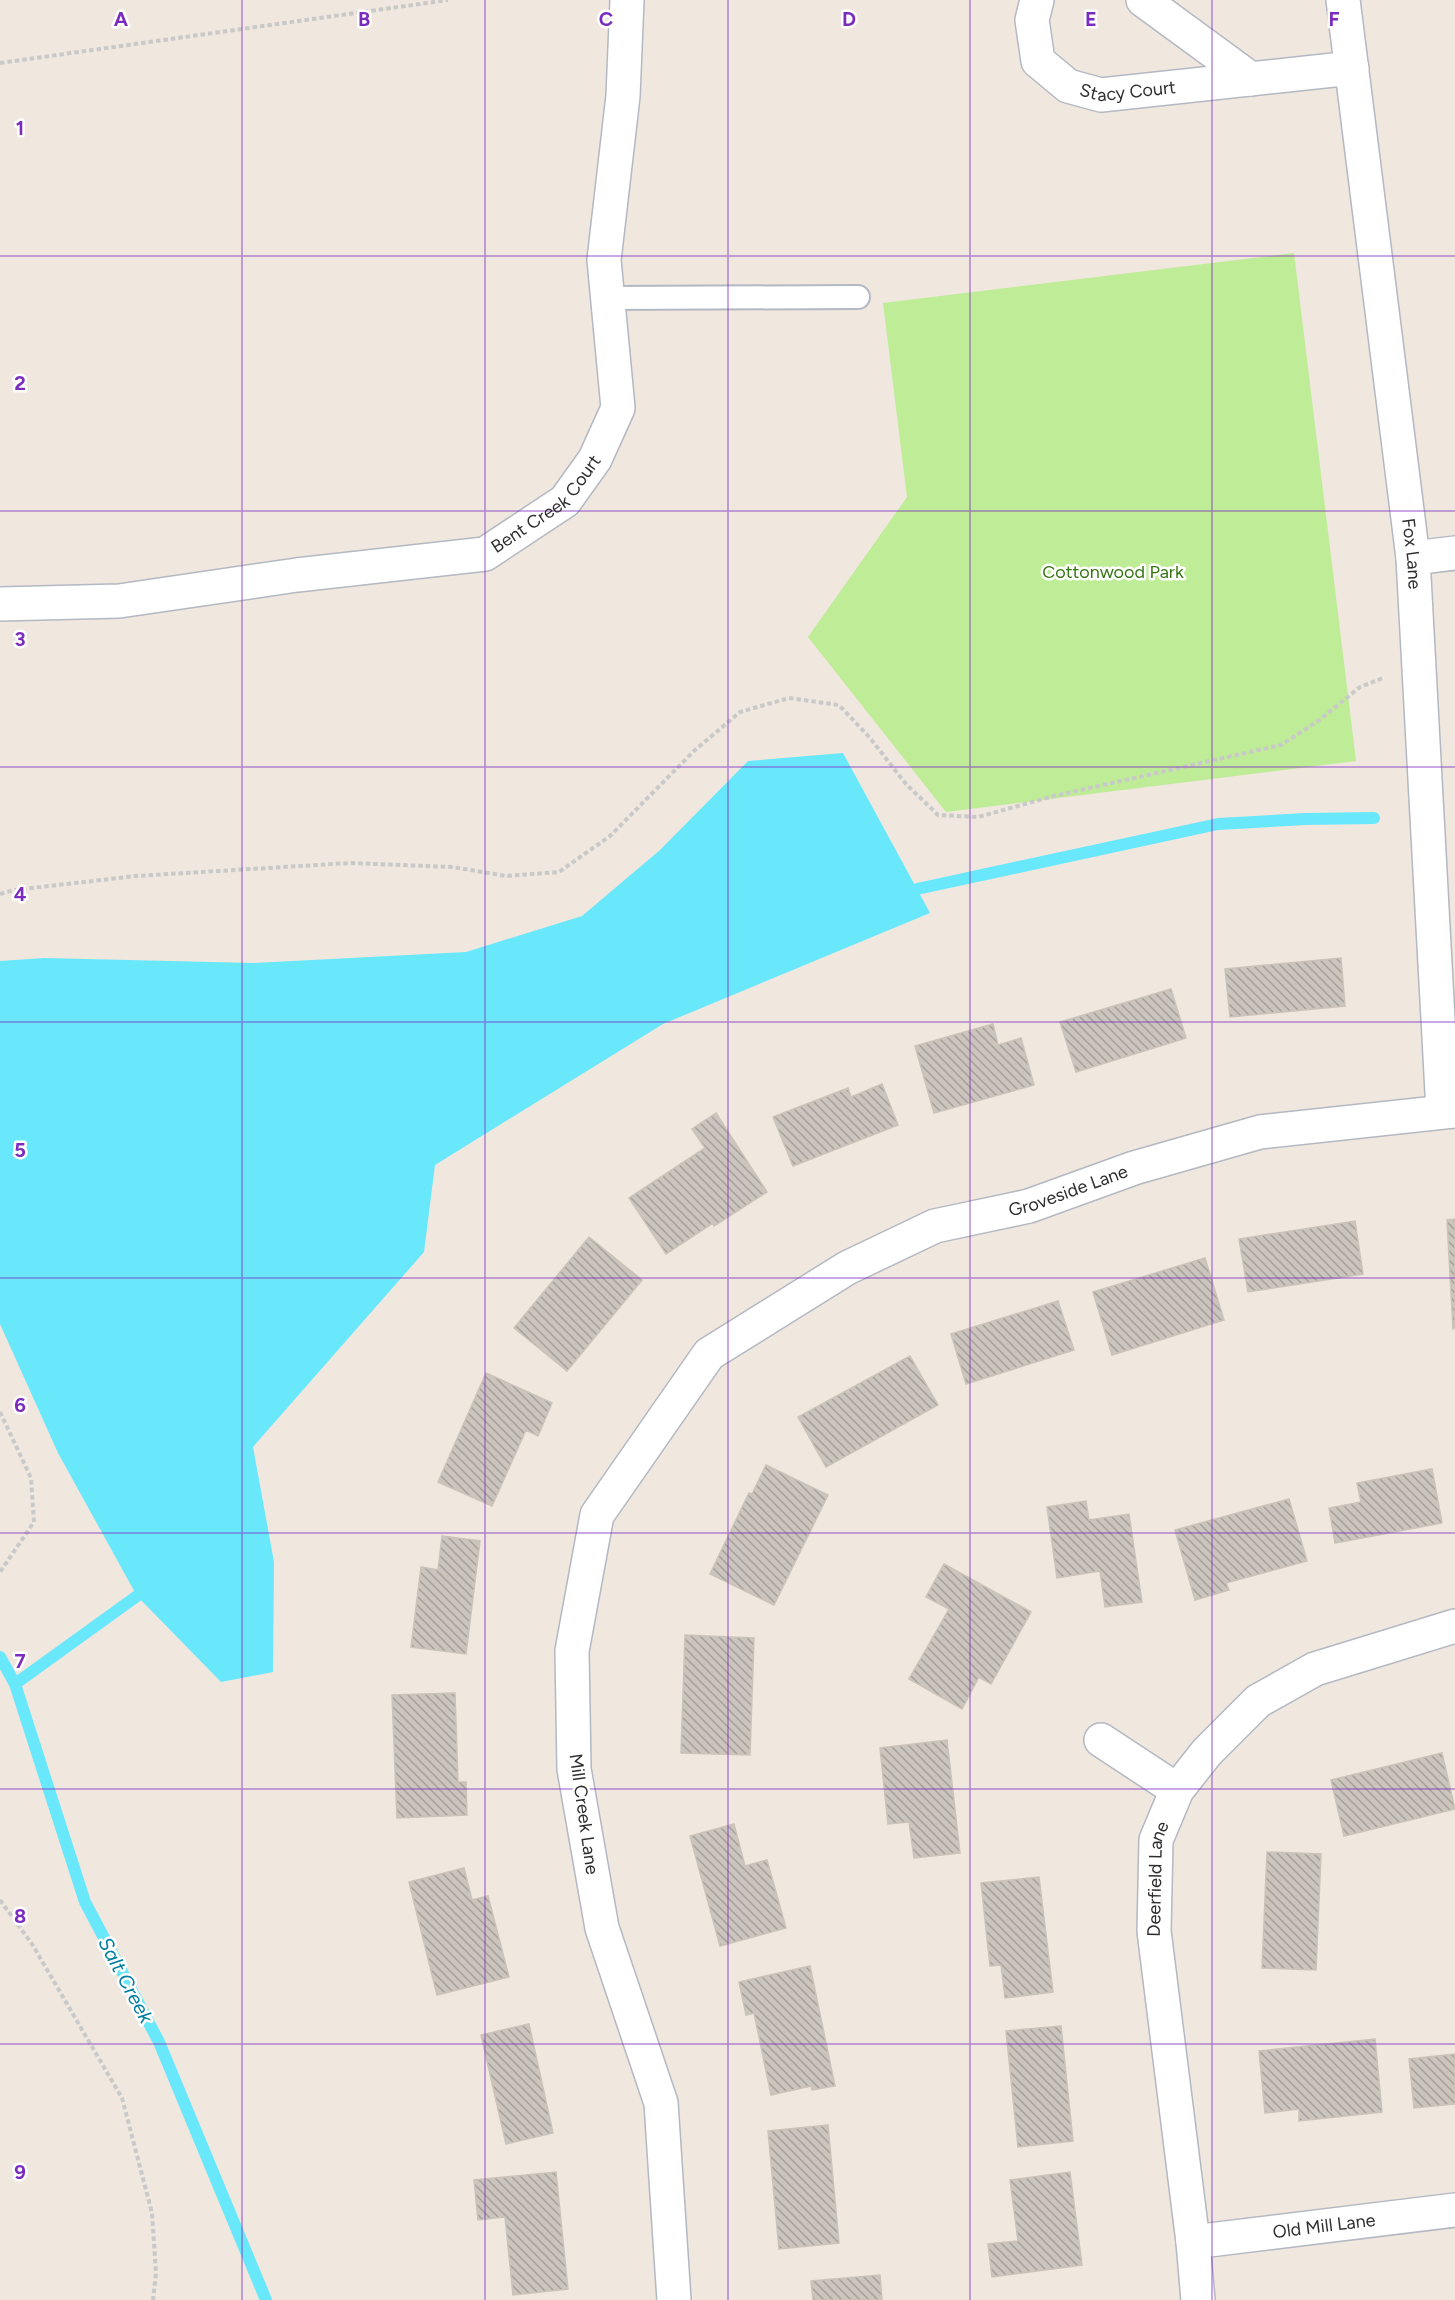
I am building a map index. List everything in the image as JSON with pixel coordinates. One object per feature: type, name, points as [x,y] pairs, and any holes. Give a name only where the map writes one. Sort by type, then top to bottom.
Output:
[{"type":"street","name":"Bent Creek Court","points":[[0,604],[119,601],[297,575],[485,554],[565,501],[595,459],[618,408],[604,260],[623,96],[627,0]]},
{"type":"street","name":"Stacy Court","points":[[1037,0],[1032,20],[1038,61],[1068,86],[1101,95],[1352,68]]},
{"type":"street","points":[[1143,0],[1251,79]]},
{"type":"street","name":"Fox Lane","points":[[1343,0],[1413,558],[1449,1111]]},
{"type":"street","points":[[1413,558],[1455,553]]},
{"type":"street","name":"Groveside Lane","points":[[709,1354],[847,1268],[935,1226],[1029,1206],[1134,1168],[1260,1132],[1449,1111]]},
{"type":"street","name":"Mill Creek Lane","points":[[674,2300],[661,2103],[602,1928],[574,1769],[572,1651],[597,1515],[709,1354]]},
{"type":"street","name":"Deerfield Lane","points":[[1198,2300],[1193,2242],[1154,1931],[1156,1840],[1177,1790],[1208,1752],[1258,1701],[1315,1669],[1455,1626]]},
{"type":"street","points":[[1101,1740],[1177,1790]]},
{"type":"street","name":"Old Mill Lane","points":[[1193,2242],[1455,2210]]},
{"type":"lane","points":[[607,298],[858,297]]},
{"type":"path","points":[[0,63],[448,0]]},
{"type":"path","points":[[0,894],[14,890],[136,876],[350,863],[452,867],[506,876],[559,872],[610,836],[694,752],[740,712],[789,698],[839,705],[870,738],[906,784],[938,815],[978,817],[1054,796],[1281,745],[1318,721],[1360,687],[1419,661]]},
{"type":"path","points":[[0,1412],[31,1478],[34,1522],[0,1572]]},
{"type":"path","points":[[0,1900],[32,1944],[122,2098],[152,2213],[156,2273],[153,2300]]},
{"type":"green space","name":"Cottonwood Park","points":[[1294,253],[1356,761],[946,812],[808,637],[907,497],[883,303]]},
{"type":"water","points":[[843,753],[930,913],[663,1024],[435,1165],[424,1252],[253,1447],[274,1562],[273,1672],[221,1682],[137,1596],[58,1453],[0,1324],[0,961],[44,958],[254,963],[466,952],[582,916],[660,850],[748,761]]},
{"type":"building","points":[[1341,958],[1345,1006],[1230,1017],[1225,969]]},
{"type":"building","points":[[1171,989],[1186,1038],[1076,1072],[1060,1022]]},
{"type":"building","points":[[993,1024],[998,1045],[1021,1038],[1034,1085],[934,1113],[915,1046]]},
{"type":"building","points":[[882,1084],[898,1125],[793,1166],[773,1117],[848,1088],[851,1097]]},
{"type":"building","points":[[716,1113],[767,1192],[714,1226],[713,1223],[666,1254],[629,1198],[705,1148],[692,1129]]},
{"type":"building","points":[[1455,1219],[1455,1328],[1453,1329],[1447,1220]]},
{"type":"building","points":[[1355,1221],[1363,1274],[1248,1292],[1239,1239]]},
{"type":"building","points":[[589,1237],[642,1280],[567,1371],[514,1328]]},
{"type":"building","points":[[1205,1258],[1224,1320],[1112,1355],[1093,1292]]},
{"type":"building","points":[[1058,1301],[1074,1350],[966,1384],[951,1334]]},
{"type":"building","points":[[910,1356],[938,1405],[826,1467],[798,1417]]},
{"type":"building","points":[[486,1373],[552,1403],[538,1436],[526,1430],[492,1506],[438,1482]]},
{"type":"building","points":[[766,1465],[828,1495],[774,1605],[710,1574],[749,1493],[752,1494]]},
{"type":"building","points":[[1432,1469],[1442,1523],[1335,1543],[1329,1508],[1361,1502],[1357,1483]]},
{"type":"building","points":[[1289,1499],[1307,1561],[1226,1583],[1229,1590],[1195,1600],[1175,1530]]},
{"type":"building","points":[[1086,1501],[1089,1520],[1129,1514],[1142,1602],[1105,1607],[1100,1571],[1057,1578],[1047,1507]]},
{"type":"building","points":[[442,1536],[480,1541],[466,1654],[411,1647],[421,1567],[438,1570]]},
{"type":"building","points":[[944,1564],[1031,1612],[991,1684],[979,1677],[962,1709],[909,1679],[949,1609],[926,1597]]},
{"type":"building","points":[[685,1635],[754,1638],[750,1755],[681,1753]]},
{"type":"building","points":[[455,1693],[458,1782],[466,1782],[467,1815],[397,1818],[392,1695]]},
{"type":"building","points":[[947,1740],[960,1853],[914,1858],[909,1822],[888,1824],[880,1748]]},
{"type":"building","points":[[1442,1753],[1455,1809],[1344,1836],[1331,1780]]},
{"type":"building","points":[[734,1824],[745,1866],[767,1860],[786,1928],[720,1946],[690,1836]]},
{"type":"building","points":[[1267,1852],[1321,1854],[1316,1970],[1262,1968]]},
{"type":"building","points":[[464,1868],[472,1900],[488,1896],[509,1977],[437,1995],[409,1882]]},
{"type":"building","points":[[1039,1877],[1053,1992],[1005,1998],[1001,1965],[990,1966],[981,1883]]},
{"type":"building","points":[[810,1966],[835,2086],[812,2090],[811,2086],[771,2095],[754,2013],[746,2015],[739,1982]]},
{"type":"building","points":[[529,2024],[553,2133],[506,2144],[481,2035]]},
{"type":"building","points":[[1061,2026],[1073,2141],[1018,2147],[1006,2031]]},
{"type":"building","points":[[1375,2039],[1382,2112],[1299,2121],[1299,2109],[1265,2113],[1259,2051]]},
{"type":"building","points":[[1455,2054],[1455,2104],[1414,2108],[1409,2059]]},
{"type":"building","points":[[828,2125],[839,2243],[779,2249],[768,2131]]},
{"type":"building","points":[[556,2172],[568,2289],[513,2295],[505,2217],[478,2220],[474,2180]]},
{"type":"building","points":[[1070,2172],[1082,2265],[992,2277],[988,2244],[1018,2241],[1010,2180]]},
{"type":"building","points":[[880,2275],[882,2300],[813,2300],[811,2281]]},
{"type":"waterway","points":[[917,889],[1218,824],[1374,818]]},
{"type":"waterway","points":[[15,1684],[137,1596]]},
{"type":"waterway","name":"Salt Creek","points":[[0,1657],[15,1684],[85,1902],[159,2042],[266,2300]]}]
